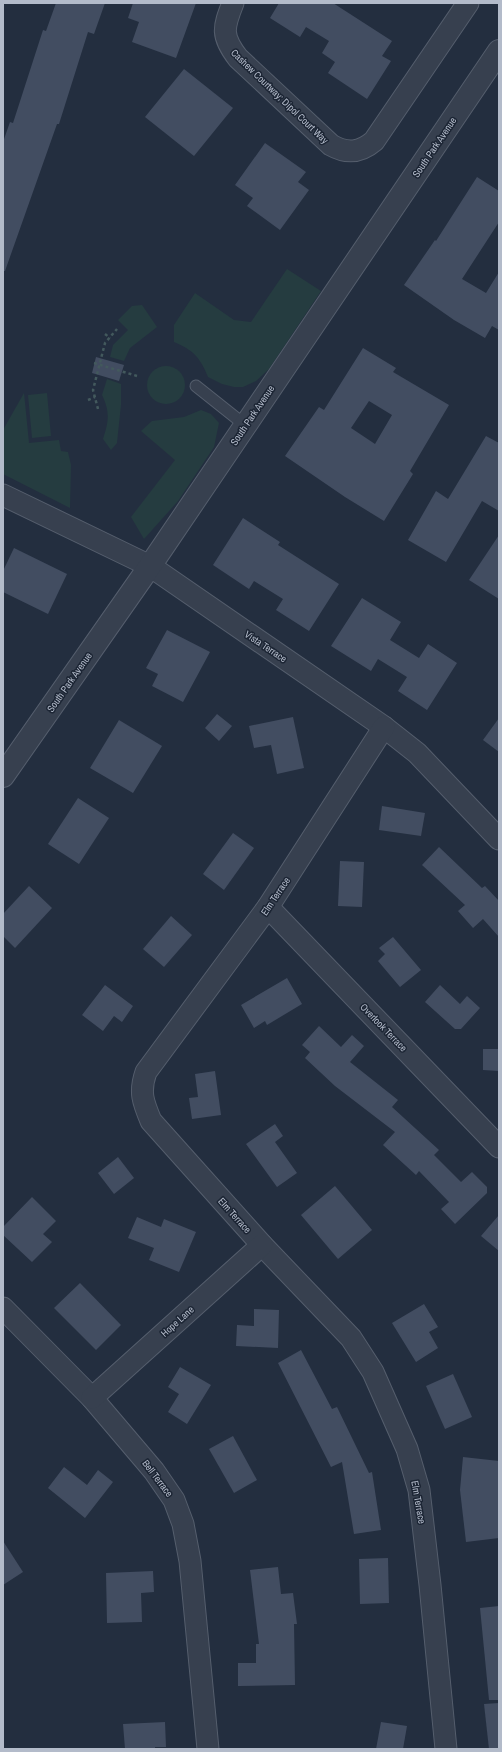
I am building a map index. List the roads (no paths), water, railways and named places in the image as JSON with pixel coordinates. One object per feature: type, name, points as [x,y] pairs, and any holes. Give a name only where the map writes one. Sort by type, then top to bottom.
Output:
[{"type":"street","name":"Cashew Courtway; Dipol Court Way","points":[[233,3],[225,27],[226,42],[238,58],[331,145],[341,151],[350,152],[366,148],[374,142],[468,3]]},
{"type":"street","name":"South Park Avenue","points":[[3,776],[150,566],[499,51]]},
{"type":"street","name":"Vista Terrace","points":[[3,495],[150,566],[384,727],[417,753],[499,839]]},
{"type":"street","name":"Elm Terrace","points":[[384,727],[268,907],[146,1072],[141,1086],[144,1104],[151,1121],[262,1245],[351,1338],[374,1372],[407,1449],[419,1490],[446,1749]]},
{"type":"street","name":"Overlook Terrace","points":[[268,907],[498,1143]]},
{"type":"street","name":"Hope Lane","points":[[92,1398],[262,1245]]},
{"type":"street","name":"Bell Terrace","points":[[3,1308],[92,1398],[154,1471],[174,1500],[184,1524],[190,1561],[208,1749]]},
{"type":"lane","points":[[196,386],[245,425]]}]
